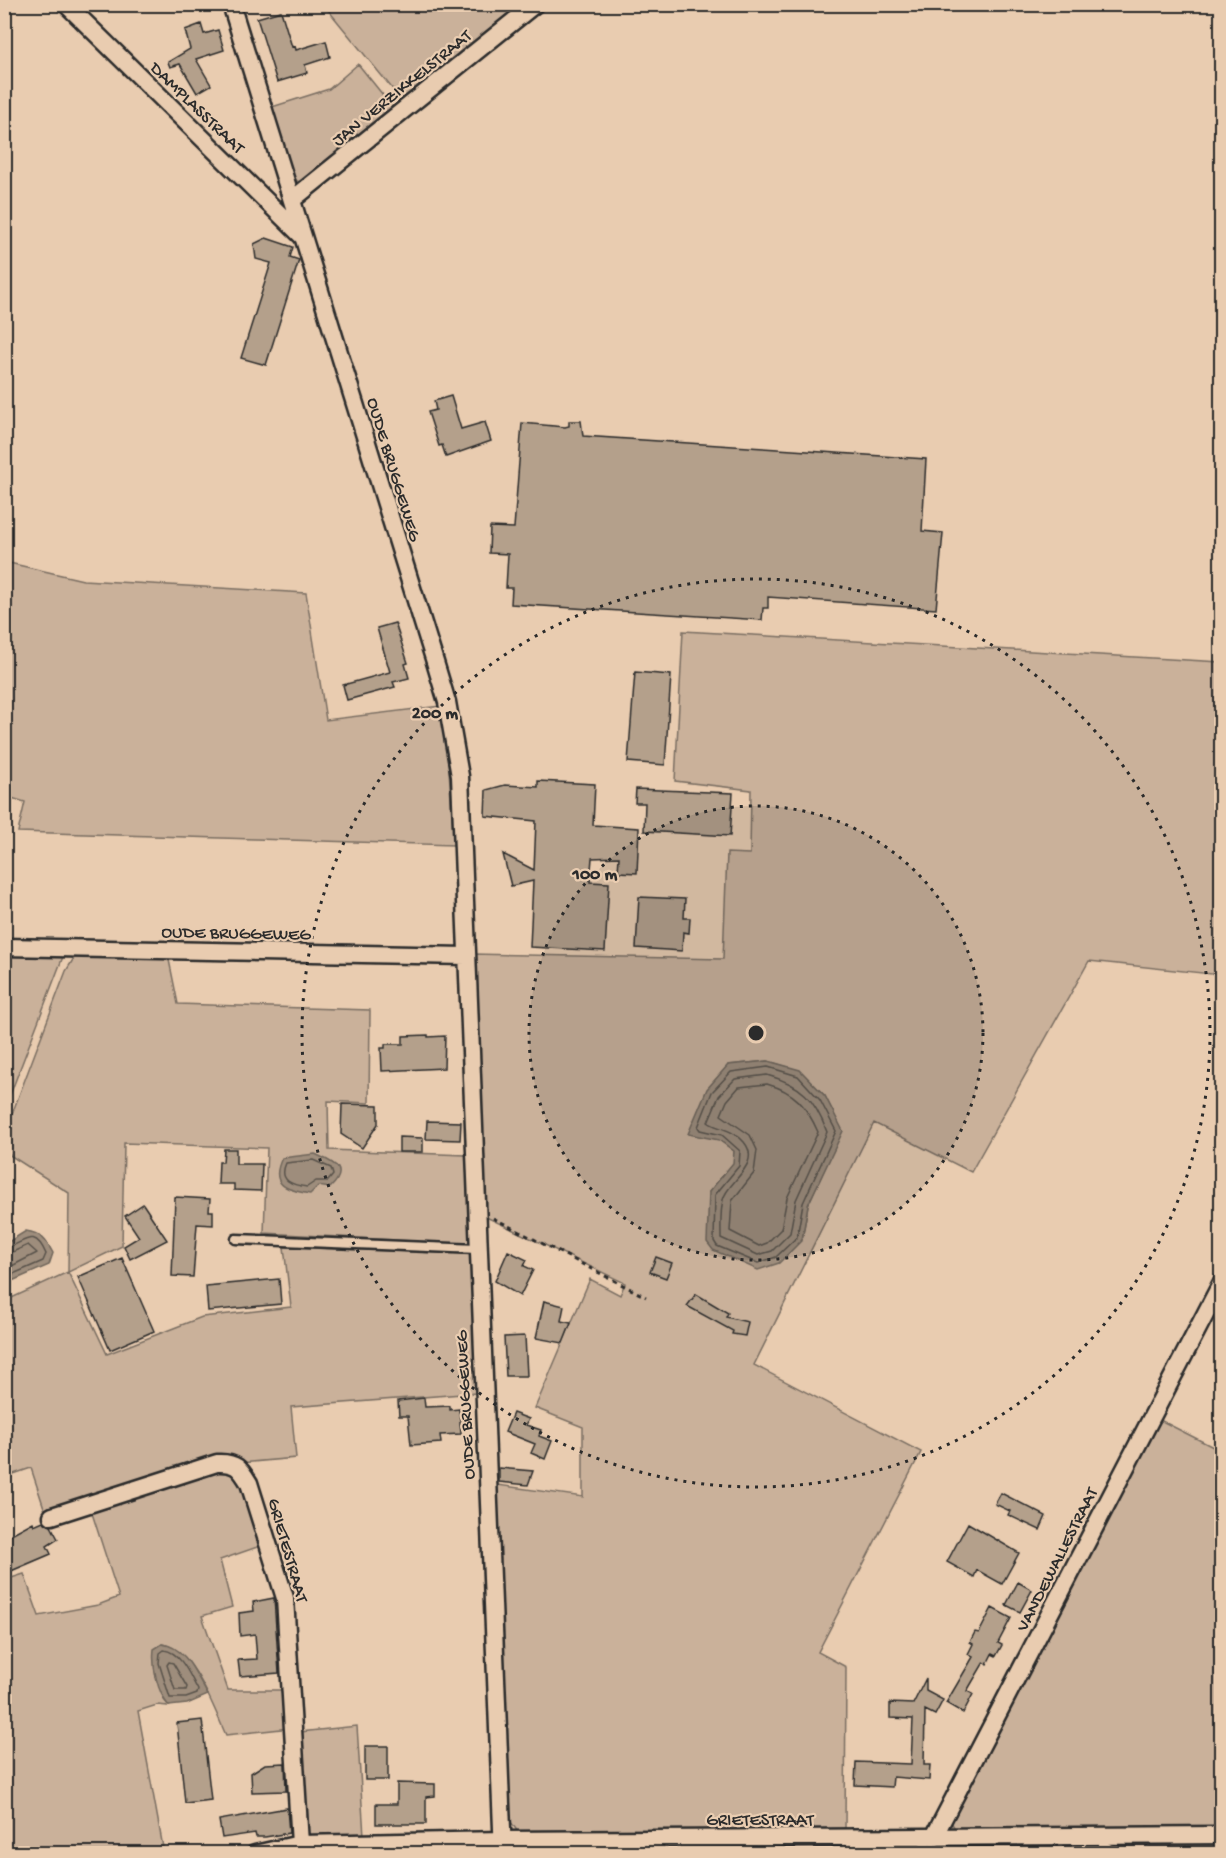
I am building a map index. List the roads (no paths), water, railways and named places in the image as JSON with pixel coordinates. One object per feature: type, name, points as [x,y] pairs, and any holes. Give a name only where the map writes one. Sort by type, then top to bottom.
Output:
[{"type":"street","name":"DAMPLASSTRAAT","points":[[66,4],[303,237]]},
{"type":"street","name":"OUDE BRUGGEWEG","points":[[231,4],[447,702],[460,776],[475,1209],[503,1847]]},
{"type":"street","name":"JAN VERZIKKELSTRAAT","points":[[291,200],[535,4]]},
{"type":"street","name":"OUDE BRUGGEWEG","points":[[4,947],[466,956]]},
{"type":"street","name":"VANDEWALLESTRAAT","points":[[925,1854],[1221,1282]]},
{"type":"street","name":"GRIETESTRAAT","points":[[52,1516],[217,1463],[231,1462],[239,1466],[249,1484],[285,1598],[300,1844]]},
{"type":"street","name":"GRIETESTRAAT","points":[[255,1854],[300,1844],[503,1847],[933,1837],[1221,1834]]},
{"type":"lane","points":[[236,1239],[477,1250]]},
{"type":"lane","points":[[1104,1836],[1104,1845],[1119,1854]]},
{"type":"water","points":[[768,1061],[800,1070],[825,1096],[843,1131],[808,1205],[802,1240],[779,1263],[758,1270],[713,1250],[707,1242],[709,1192],[733,1163],[734,1151],[719,1140],[688,1134],[707,1089],[728,1065]]},
{"type":"water","points":[[315,1154],[337,1166],[339,1175],[330,1188],[318,1186],[310,1194],[282,1185],[279,1180],[278,1167],[282,1158]]},
{"type":"water","points":[[26,1231],[39,1235],[48,1244],[53,1253],[49,1265],[5,1284],[5,1244]]},
{"type":"water","points":[[162,1644],[171,1646],[184,1656],[208,1695],[187,1704],[169,1706],[158,1686],[154,1663],[154,1649]]}]
